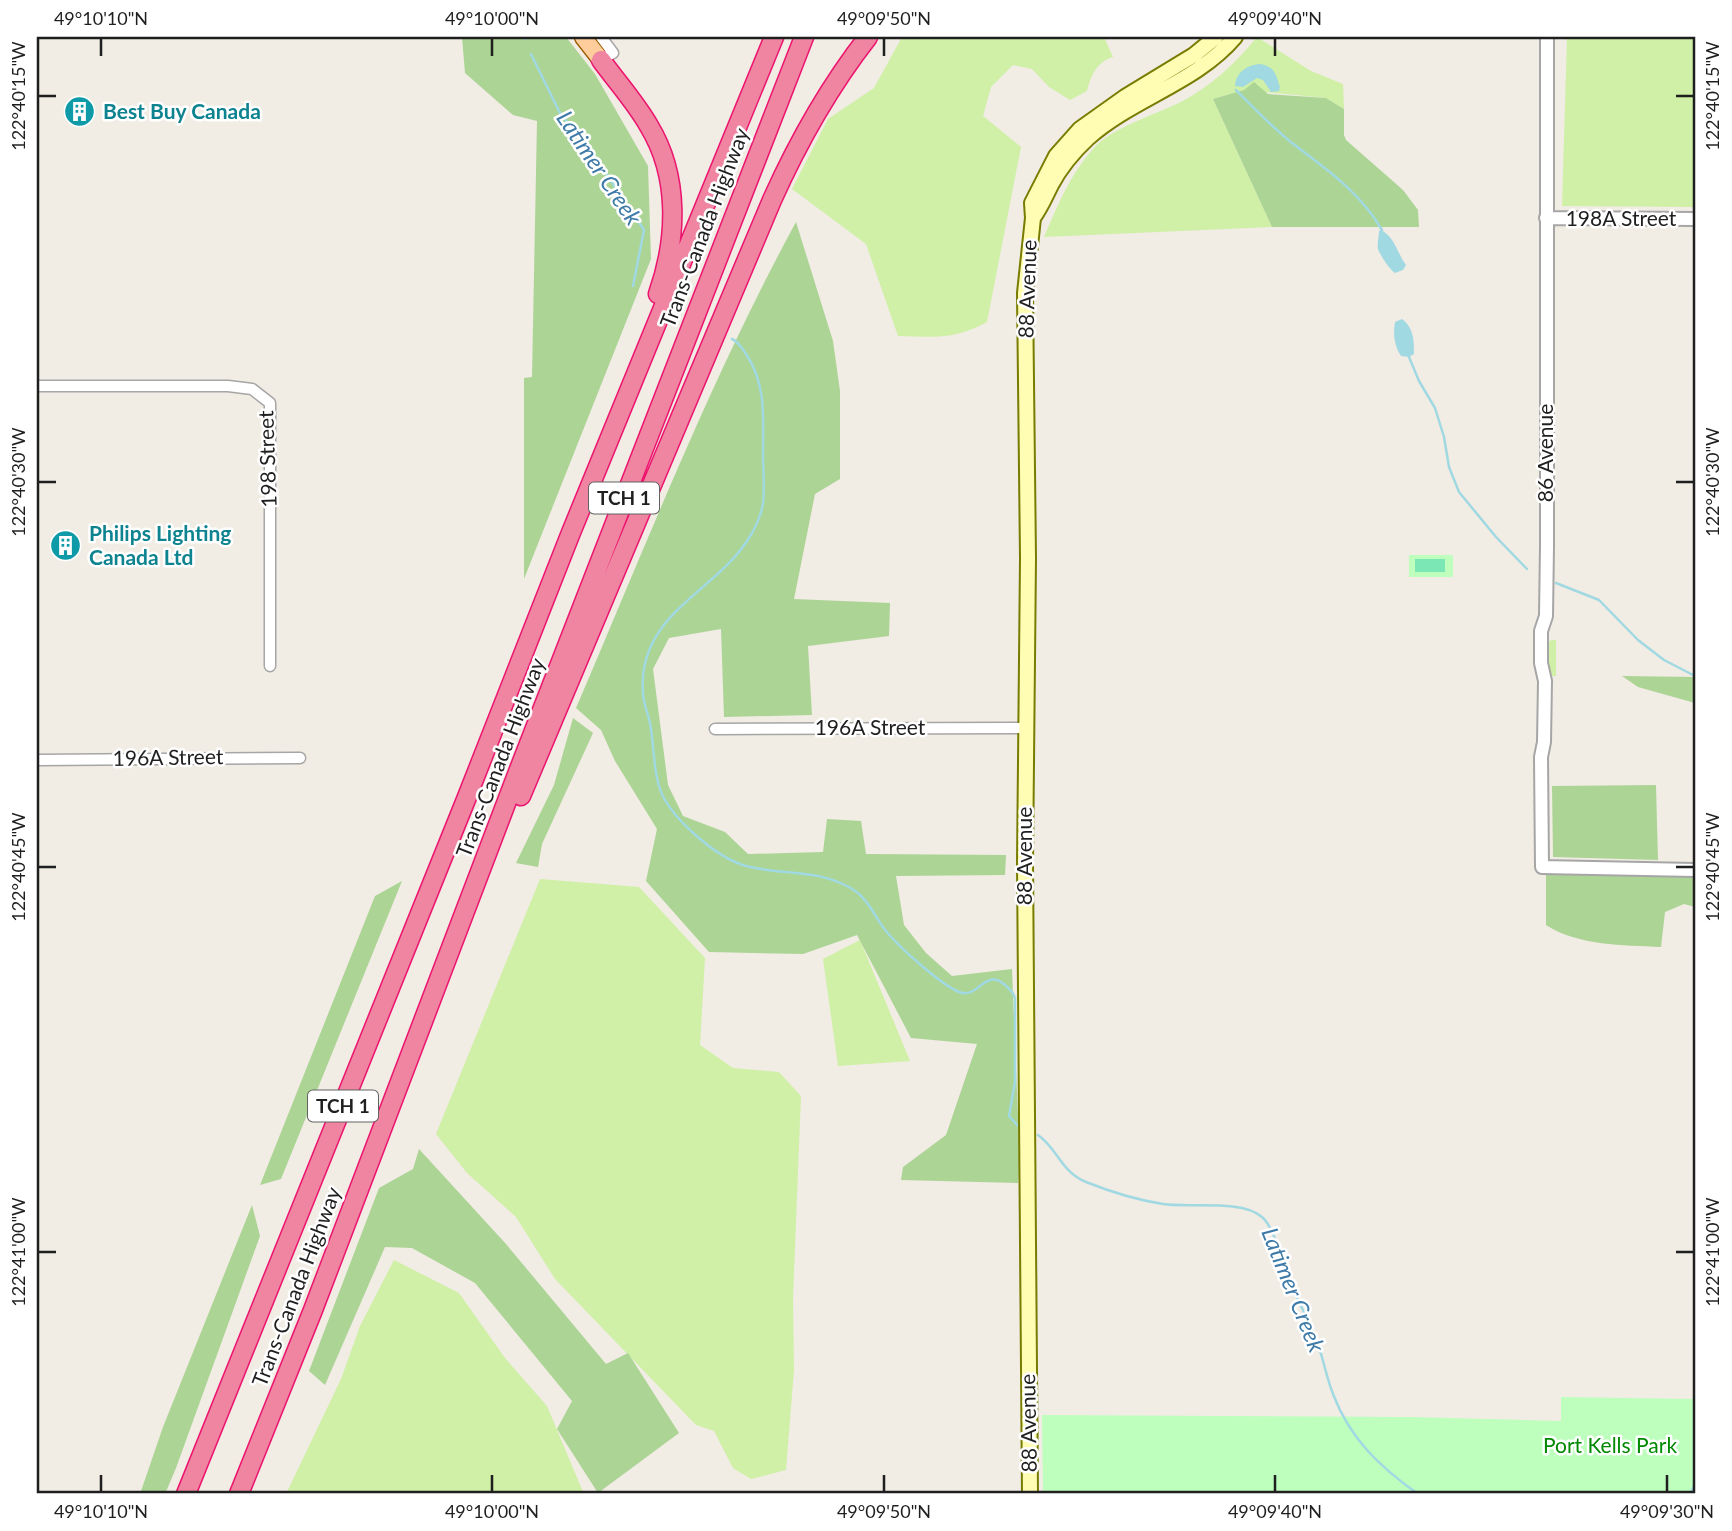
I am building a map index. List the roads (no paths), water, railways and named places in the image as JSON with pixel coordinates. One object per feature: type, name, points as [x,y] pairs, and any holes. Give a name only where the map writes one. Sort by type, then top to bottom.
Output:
[{"type":"highway","name":"Trans-Canada Highway","points":[[186,1494],[605,449],[774,37]]},
{"type":"highway","name":"Trans-Canada Highway","points":[[239,1494],[313,1310],[804,37]]},
{"type":"highway","points":[[468,910],[530,777],[780,181],[812,120],[864,40]]},
{"type":"highway","points":[[605,449],[664,279],[673,225],[669,180],[656,140],[607,56]]},
{"type":"highway","name":"Trans-Canada Highway","points":[[191,1494],[211,1434]]},
{"type":"main road","points":[[583,37],[607,56]]},
{"type":"main road","name":"88 Avenue","points":[[1030,1494],[1025,293],[1032,203],[1063,146],[1102,112],[1194,55],[1216,37]]},
{"type":"main road","points":[[1032,218],[1042,206],[1061,170],[1087,139],[1140,103],[1193,74],[1213,60],[1236,37]]},
{"type":"street","points":[[601,37],[607,56]]},
{"type":"street","name":"86 Avenue","points":[[1547,37],[1546,616],[1541,631],[1541,663],[1545,681],[1544,741],[1541,757],[1542,867],[1695,870]]},
{"type":"street","name":"198A Street","points":[[1546,218],[1695,219]]},
{"type":"street","name":"198 Street","points":[[37,386],[228,386],[252,389],[270,404],[270,666]]},
{"type":"street","name":"196A Street","points":[[715,729],[1025,727]]},
{"type":"street","name":"196A Street","points":[[37,760],[300,758]]},
{"type":"water","points":[[1260,64],[1274,71],[1279,91],[1271,92],[1263,80],[1257,78],[1243,87],[1235,86],[1237,77],[1243,70]]},
{"type":"water","points":[[1381,230],[1390,237],[1406,265],[1403,270],[1395,273],[1381,255],[1378,245]]},
{"type":"water","points":[[1402,319],[1409,326],[1413,340],[1414,354],[1409,357],[1401,356],[1395,339],[1395,322]]},
{"type":"waterway","name":"Latimer Creek","points":[[531,54],[560,113],[594,155],[644,230],[633,286]]},
{"type":"waterway","points":[[1236,90],[1285,137],[1353,193],[1382,230]]},
{"type":"waterway","name":"Latimer Creek","points":[[732,339],[740,345],[753,366],[761,390],[764,491],[762,507],[751,534],[734,557],[681,606],[652,643],[644,666],[643,693],[659,786],[664,798],[682,822],[708,845],[734,861],[760,869],[818,876],[845,885],[858,893],[892,938],[920,965],[951,988],[966,993],[992,980],[998,980],[1008,988],[1015,998],[1015,1082],[1009,1116],[1018,1126]]},
{"type":"waterway","points":[[1409,357],[1435,408],[1449,467],[1459,492],[1527,569]]},
{"type":"waterway","points":[[1556,583],[1599,600],[1638,640],[1664,660],[1695,676]]},
{"type":"waterway","name":"Latimer Creek","points":[[1038,1135],[1071,1173],[1095,1186],[1153,1202],[1242,1208],[1262,1217],[1267,1222],[1289,1280],[1316,1338],[1333,1394],[1348,1425],[1379,1462],[1418,1494]]},
{"type":"waterway","points":[[1690,1494],[1695,1484]]},
{"type":"place","name":"Best Buy Canada","points":[[80,112]]},
{"type":"place","name":"Philips Lighting Canada Ltd","points":[[66,546]]},
{"type":"park label","name":"Port Kells Park","points":[[1610,1446]]}]
